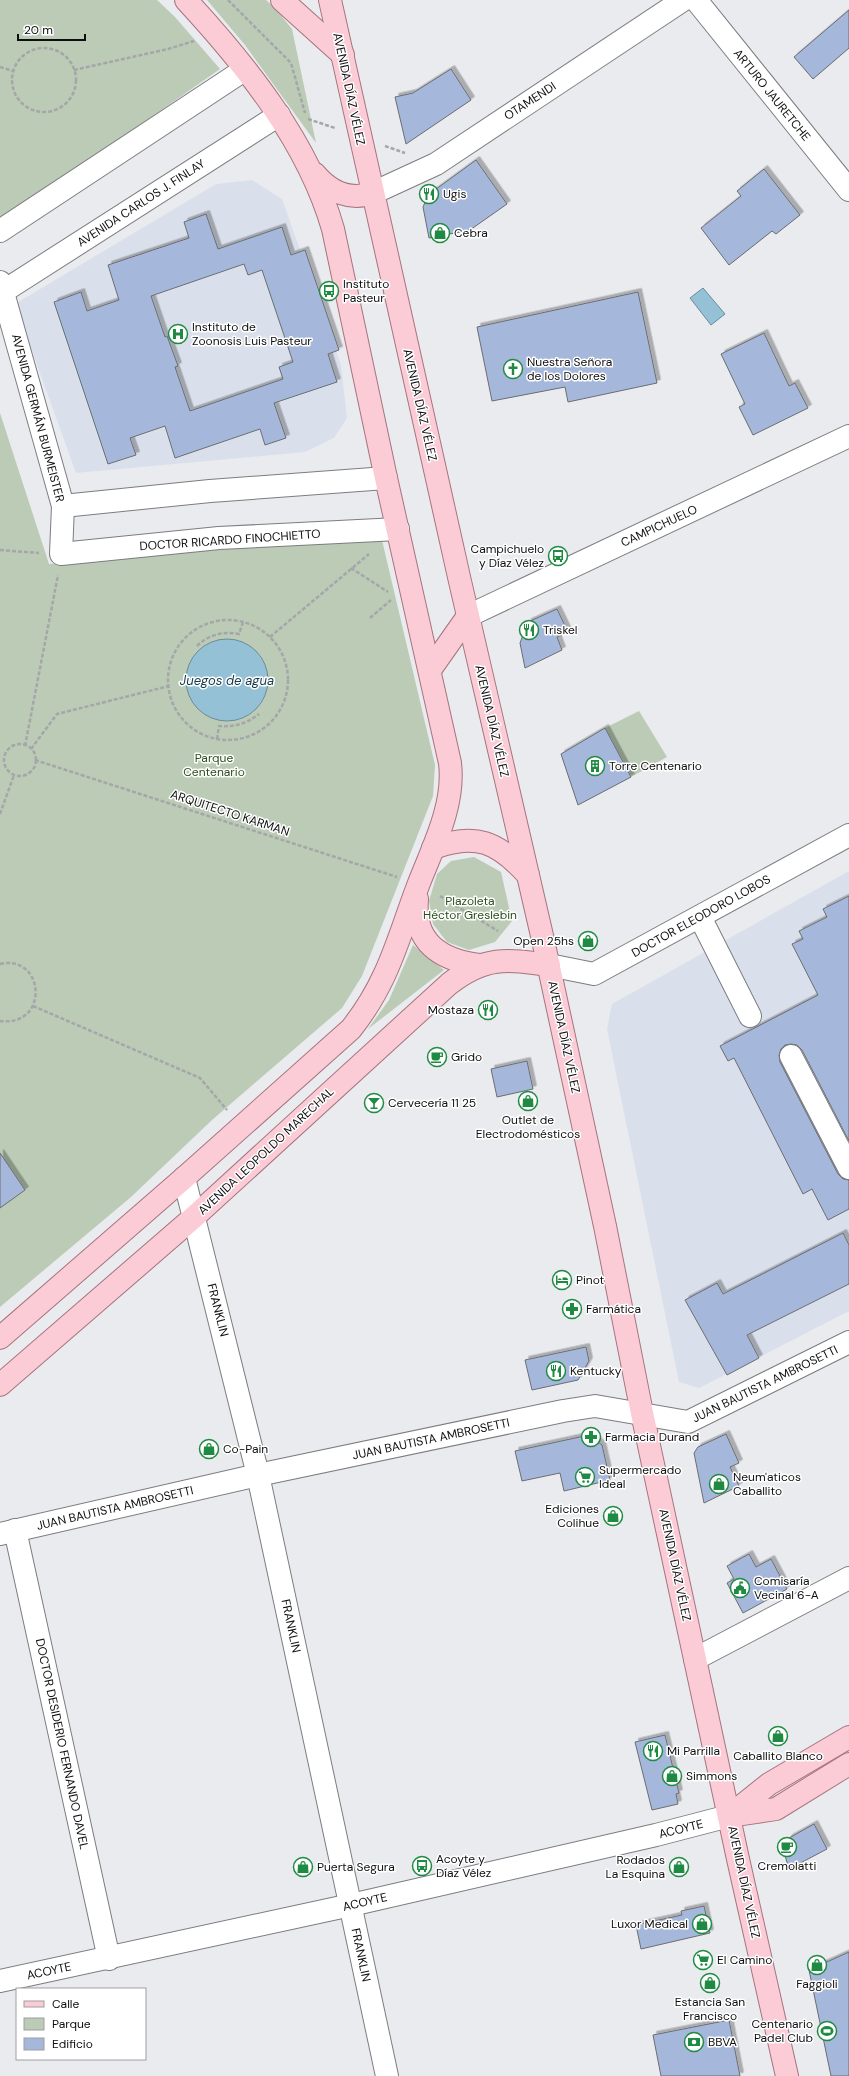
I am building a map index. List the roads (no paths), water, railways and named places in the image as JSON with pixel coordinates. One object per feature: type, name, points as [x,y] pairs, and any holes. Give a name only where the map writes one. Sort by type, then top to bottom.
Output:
[{"type":"main road","points":[[0,1338],[341,1039],[369,1006],[393,958],[449,800],[452,778],[450,763],[386,478],[333,229],[323,198],[307,164],[279,115],[209,25],[186,0]]},
{"type":"main road","points":[[282,0],[342,55]]},
{"type":"main road","name":"AVENIDA DÍAZ VÉLEZ","points":[[330,0],[468,616],[549,965],[605,1226],[642,1413],[787,2076]]},
{"type":"main road","points":[[307,164],[324,184],[338,193],[355,197],[373,193]]},
{"type":"main road","points":[[430,670],[468,616]]},
{"type":"main road","points":[[433,848],[460,840],[484,842],[506,853],[529,876]]},
{"type":"main road","points":[[419,884],[417,916],[420,930],[425,938],[433,947],[444,955],[462,962],[479,965]]},
{"type":"main road","name":"AVENIDA LEOPOLDO MARECHAL","points":[[0,1385],[194,1217],[432,998],[456,978],[479,965],[504,960],[549,965]]},
{"type":"main road","points":[[729,1816],[769,1784],[849,1737]]},
{"type":"main road","points":[[729,1816],[776,1809],[849,1764]]},
{"type":"street","name":"OTAMENDI","points":[[373,193],[436,164],[683,0]]},
{"type":"street","name":"ARTURO JAURETCHE","points":[[696,0],[849,190]]},
{"type":"street","points":[[0,231],[244,70]]},
{"type":"street","name":"AVENIDA CARLOS J. FINLAY","points":[[2,286],[279,115]]},
{"type":"street","name":"AVENIDA GERMÁN BURMEISTER","points":[[2,286],[63,506],[62,554]]},
{"type":"street","name":"CAMPICHUELO","points":[[468,616],[849,436]]},
{"type":"street","points":[[63,506],[210,491],[386,478]]},
{"type":"street","name":"DOCTOR RICARDO FINOCHIETTO","points":[[62,554],[219,538],[398,529]]},
{"type":"street","name":"DOCTOR ELEODORO LOBOS","points":[[549,965],[594,974],[849,835]]},
{"type":"street","points":[[700,917],[750,1016]]},
{"type":"street","points":[[791,1056],[849,1168]]},
{"type":"street","name":"FRANKLIN","points":[[184,1178],[258,1475],[387,2076]]},
{"type":"street","name":"JUAN BAUTISTA AMBROSETTI","points":[[7,1532],[258,1475],[563,1411],[596,1406],[688,1422],[849,1342]]},
{"type":"street","name":"DOCTOR DESIDERIO FERNANDO DAVEL","points":[[7,1532],[109,1959]]},
{"type":"street","points":[[695,1659],[849,1578]]},
{"type":"street","name":"ACOYTE","points":[[0,1981],[109,1959],[351,1905],[663,1834],[729,1816]]},
{"type":"water","points":[[703,288],[725,314],[711,325],[690,298]]},
{"type":"water","name":"Juegos de agua","points":[[227,639],[243,642],[256,651],[265,664],[268,680],[265,696],[256,709],[243,718],[227,721],[211,718],[198,709],[189,696],[186,680],[189,664],[198,651],[211,642]]},
{"type":"place","name":"Ugis","points":[[429,194]]},
{"type":"place","name":"Cebra","points":[[440,233]]},
{"type":"place","name":"Instituto Pasteur","points":[[329,291]]},
{"type":"place","name":"Instituto de Zoonosis Luis Pasteur","points":[[178,334]]},
{"type":"place","name":"Nuestra Señora de los Dolores","points":[[513,369]]},
{"type":"place","name":"Campichuelo y Díaz Vélez","points":[[558,556]]},
{"type":"place","name":"Triskel","points":[[529,630]]},
{"type":"place","name":"Torre Centenario","points":[[595,766]]},
{"type":"place","name":"Open 25hs","points":[[588,941]]},
{"type":"place","name":"Mostaza","points":[[488,1010]]},
{"type":"place","name":"Grido","points":[[437,1057]]},
{"type":"place","name":"Outlet de Electrodomésticos","points":[[528,1101]]},
{"type":"place","name":"Cervecería 11 25","points":[[374,1103]]},
{"type":"place","name":"Pinot","points":[[562,1280]]},
{"type":"place","name":"Farmática","points":[[572,1309]]},
{"type":"place","name":"Kentucky","points":[[556,1371]]},
{"type":"place","name":"Farmacia Durand","points":[[591,1437]]},
{"type":"place","name":"Co-Pain","points":[[209,1449]]},
{"type":"place","name":"Supermercado Ideal","points":[[585,1477]]},
{"type":"place","name":"Neum'aticos Caballito","points":[[719,1484]]},
{"type":"place","name":"Ediciones Colihue","points":[[613,1516]]},
{"type":"place","name":"Comisaría Vecinal 6-A","points":[[740,1588]]},
{"type":"place","name":"Caballito Blanco","points":[[778,1736]]},
{"type":"place","name":"Mi Parrilla","points":[[653,1751]]},
{"type":"place","name":"Simmons","points":[[672,1776]]},
{"type":"place","name":"Cremolatti","points":[[787,1847]]},
{"type":"place","name":"Acoyte y Díaz Vélez","points":[[422,1866]]},
{"type":"place","name":"Puerta Segura","points":[[303,1867]]},
{"type":"place","name":"Rodados La Esquina","points":[[679,1867]]},
{"type":"place","name":"Luxor Medical","points":[[702,1924]]},
{"type":"place","name":"El Camino","points":[[703,1960]]},
{"type":"place","name":"Faggioli","points":[[817,1965]]},
{"type":"place","name":"Estancia San Francisco","points":[[710,1983]]},
{"type":"place","name":"Centenario Padel Club","points":[[827,2031]]},
{"type":"place","name":"BBVA","points":[[694,2042]]},
{"type":"park label","name":"Parque Centenario","points":[[214,765]]},
{"type":"park label","name":"Plazoleta Héctor Greslebin","points":[[470,908]]}]
